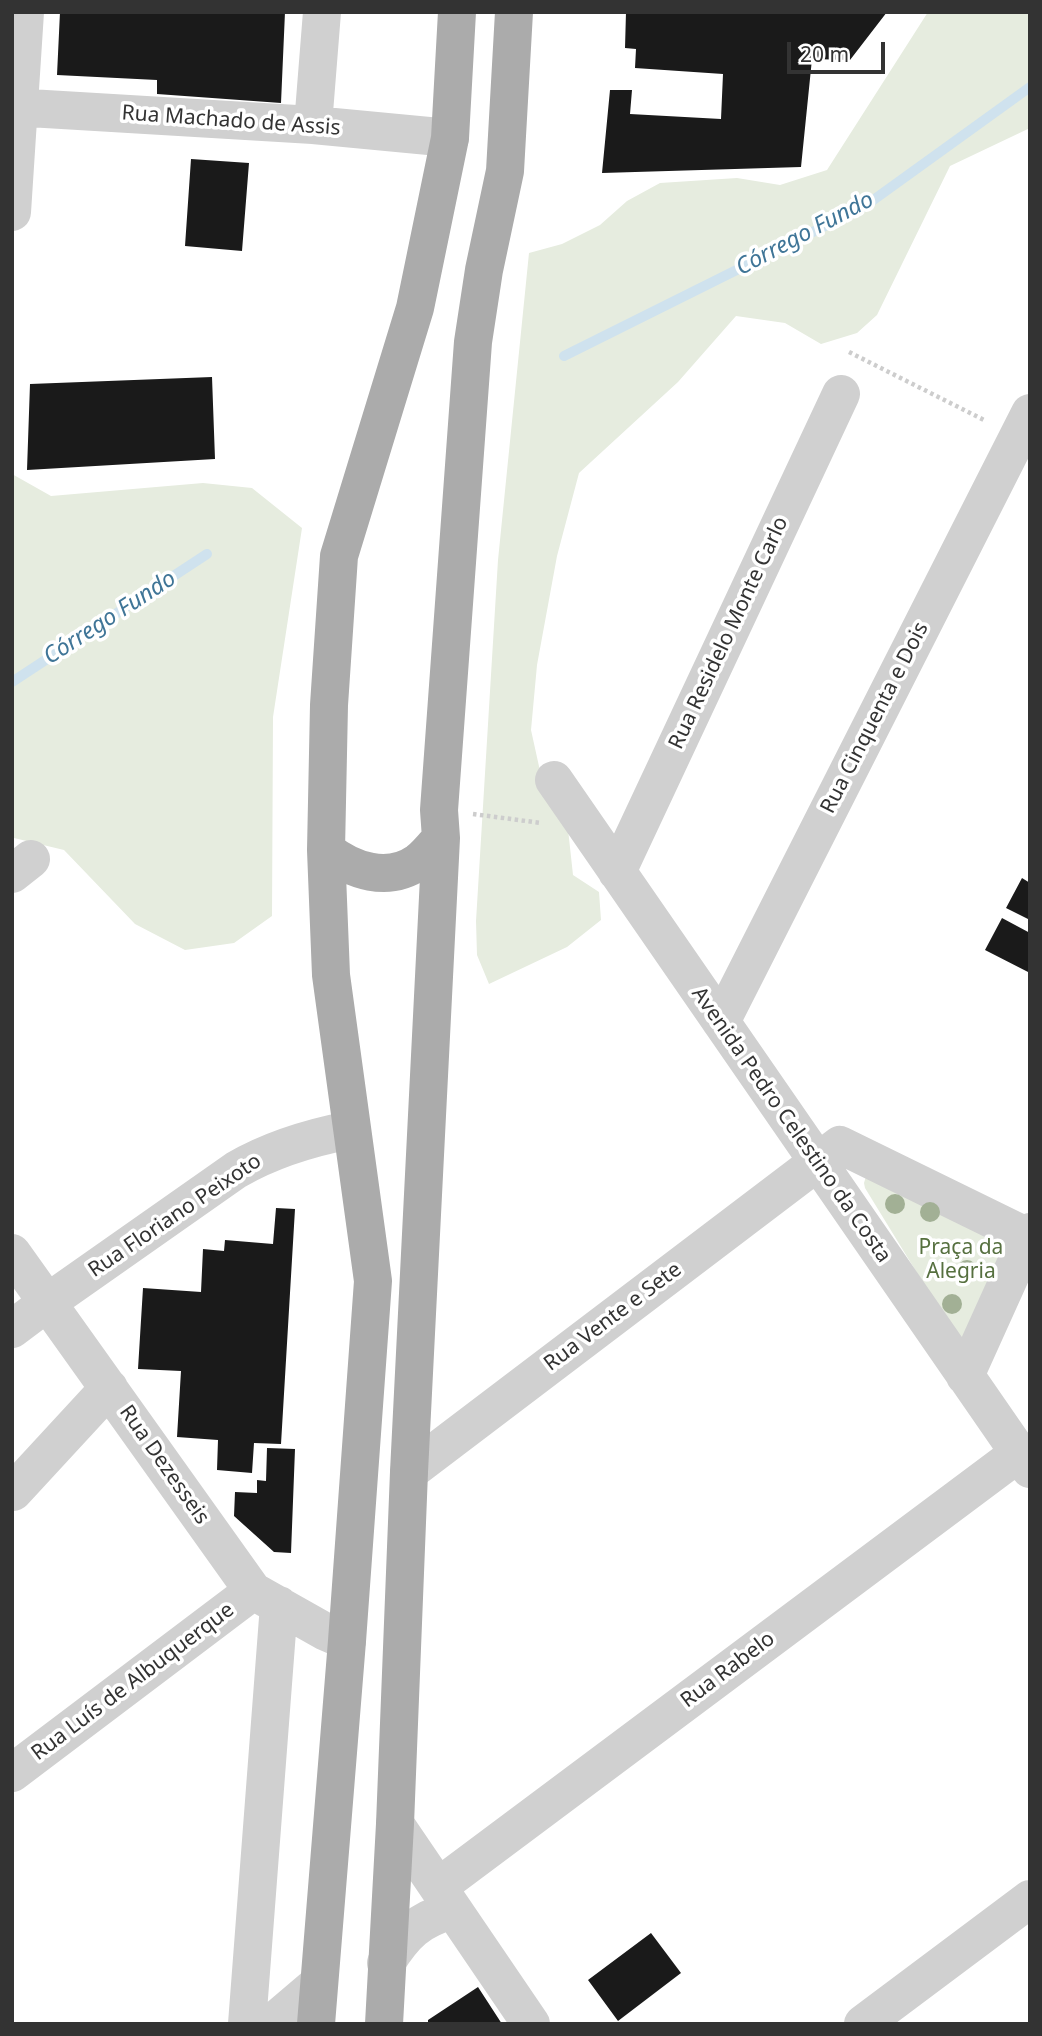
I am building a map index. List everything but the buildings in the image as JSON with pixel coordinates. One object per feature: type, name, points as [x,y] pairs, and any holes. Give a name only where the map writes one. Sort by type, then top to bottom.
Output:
[{"type":"main road","points":[[316,2024],[373,1281],[350,1130],[331,975],[326,850],[329,705],[339,556],[415,308],[450,138],[457,12]]},
{"type":"main road","points":[[384,2024],[440,824],[473,342],[484,270],[505,171],[514,12]]},
{"type":"main road","points":[[326,850],[343,864],[362,870],[392,873],[417,862],[440,824]]},
{"type":"street","points":[[12,212],[15,107],[25,12]]},
{"type":"street","points":[[313,125],[322,12]]},
{"type":"street","name":"Rua Machado de Assis","points":[[15,107],[313,125],[450,138]]},
{"type":"street","name":"Rua Residelo Monte Carlo","points":[[617,872],[841,394]]},
{"type":"street","name":"Rua Cinquenta e Dois","points":[[721,1022],[1026,430]]},
{"type":"street","name":"Avenida Pedro Celestino da Costa","points":[[554,780],[1024,1461]]},
{"type":"street","name":"Rua Floriano Peixoto","points":[[12,1329],[257,1157],[315,1137],[350,1130]]},
{"type":"street","name":"Rua Vente e Sete","points":[[408,1472],[840,1145],[1029,1236]]},
{"type":"street","points":[[964,1376],[1029,1236]]},
{"type":"street","name":"Rua Dezesseis","points":[[12,1253],[266,1598],[347,1641]]},
{"type":"street","points":[[13,1492],[109,1388]]},
{"type":"street","name":"Rua Rabelo","points":[[386,1963],[410,1931],[445,1899],[1024,1461]]},
{"type":"street","points":[[247,2024],[266,1598]]},
{"type":"street","name":"Rua Luís de Albuquerque","points":[[12,1773],[266,1598]]},
{"type":"street","points":[[395,1824],[531,2024]]},
{"type":"street","points":[[863,2024],[1030,1899]]},
{"type":"street","points":[[271,2024],[318,1984]]},
{"type":"path","points":[[849,352],[1026,430]]},
{"type":"path","points":[[440,824],[587,829]]},
{"type":"green space","points":[[928,12],[1030,12],[1030,128],[950,166],[877,315],[857,333],[821,344],[785,323],[736,316],[678,382],[579,473],[557,556],[537,665],[531,730],[544,789],[567,820],[573,875],[599,892],[601,920],[567,947],[489,984],[477,955],[476,921],[498,560],[529,253],[562,244],[600,225],[627,201],[660,183],[737,178],[780,185],[827,170]]},
{"type":"green space","points":[[12,474],[51,496],[203,483],[252,488],[302,528],[273,717],[272,916],[234,943],[185,950],[135,924],[64,850],[12,839]]},
{"type":"green space","name":"Praça da Alegria","points":[[867,1173],[1017,1239],[963,1348],[865,1188]]},
{"type":"waterway","name":"Córrego Fundo","points":[[564,356],[865,206],[1030,87]]},
{"type":"waterway","name":"Córrego Fundo","points":[[12,682],[207,554]]}]
